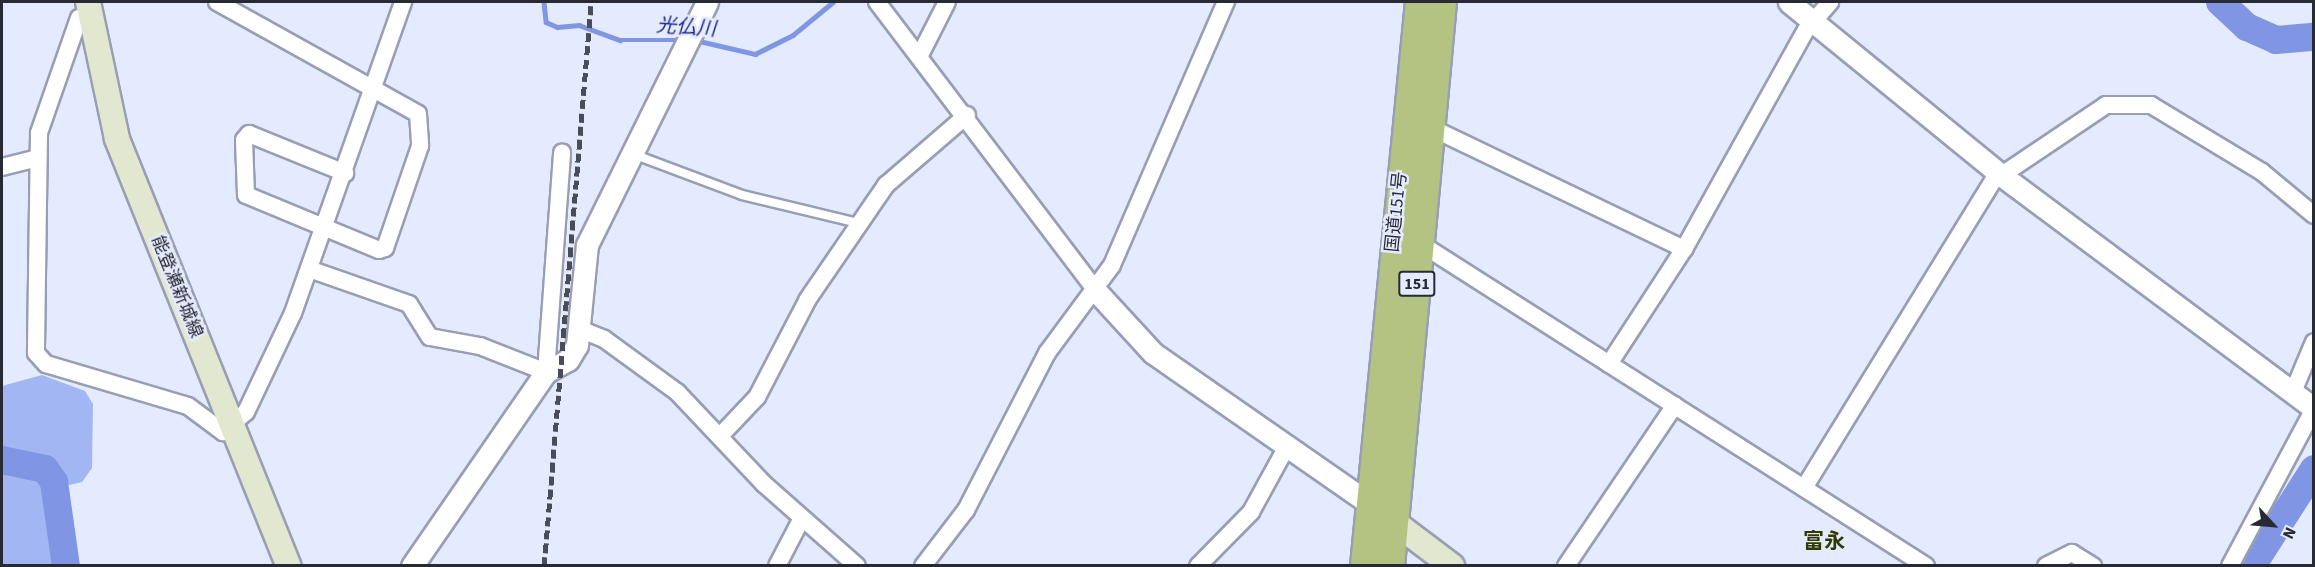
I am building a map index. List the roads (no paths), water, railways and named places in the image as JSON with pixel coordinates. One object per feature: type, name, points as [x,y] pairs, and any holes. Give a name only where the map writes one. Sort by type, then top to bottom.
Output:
[{"type":"highway","name":"国道151号","points":[[1365,566],[1420,2]]},
{"type":"highway","name":"国道151号","points":[[1390,566],[1442,2]]},
{"type":"main road","name":"能登瀬新城線","points":[[88,8],[117,139],[289,566]]},
{"type":"main road","points":[[1370,503],[1452,566]]},
{"type":"street","points":[[217,2],[418,114],[420,146],[385,248],[324,230],[246,195],[244,140],[249,134],[345,173]]},
{"type":"street","points":[[88,8],[79,18],[46,99],[37,158],[36,353],[46,364],[188,406],[223,432],[233,428],[246,412],[309,269],[345,173],[403,2]]},
{"type":"street","points":[[412,566],[546,372],[568,360],[582,330],[587,245],[706,2]]},
{"type":"street","points":[[878,2],[967,115],[1096,291],[1153,352],[1286,448],[1370,503]]},
{"type":"street","points":[[920,55],[947,2]]},
{"type":"street","points":[[923,566],[966,510],[1047,353],[1096,291],[1226,2]]},
{"type":"street","points":[[1789,2],[2001,176],[2313,409],[2230,566]]},
{"type":"street","points":[[1608,364],[1684,249],[1813,22],[1830,2]]},
{"type":"street","points":[[1804,488],[2001,176],[2039,154],[2087,116],[2106,105],[2133,101],[2174,117],[2262,172],[2313,215]]},
{"type":"street","points":[[720,436],[757,397],[787,333],[858,223],[886,185],[967,115]]},
{"type":"street","points":[[1428,136],[1440,132],[1684,249]]},
{"type":"street","points":[[546,372],[562,153]]},
{"type":"street","points":[[2,167],[37,158]]},
{"type":"street","points":[[1421,244],[1926,566]]},
{"type":"street","points":[[309,269],[409,304],[430,337],[480,346],[546,372]]},
{"type":"street","points":[[582,330],[604,339],[677,392],[802,518],[857,566]]},
{"type":"street","points":[[2293,392],[2313,342]]},
{"type":"street","points":[[1566,566],[1675,405]]},
{"type":"street","points":[[1198,566],[1251,512],[1286,448]]},
{"type":"street","points":[[777,566],[802,518]]},
{"type":"street","points":[[2046,566],[2072,553],[2093,566]]},
{"type":"lane","points":[[632,154],[742,195],[858,223]]},
{"type":"waterway","name":"光仏川","points":[[544,2],[546,22],[557,27],[579,25],[620,40],[681,40]]},
{"type":"waterway","name":"光仏川","points":[[695,40],[755,54],[793,35],[833,2]]},
{"type":"waterway","points":[[2220,2],[2247,27],[2276,40],[2314,37]]},
{"type":"waterway","points":[[2,460],[45,469],[54,482],[66,566]]},
{"type":"waterway","points":[[2252,566],[2314,469]]},
{"type":"railway","points":[[544,566],[591,2]]},
{"type":"district","name":"富永","points":[[1824,541]]}]
